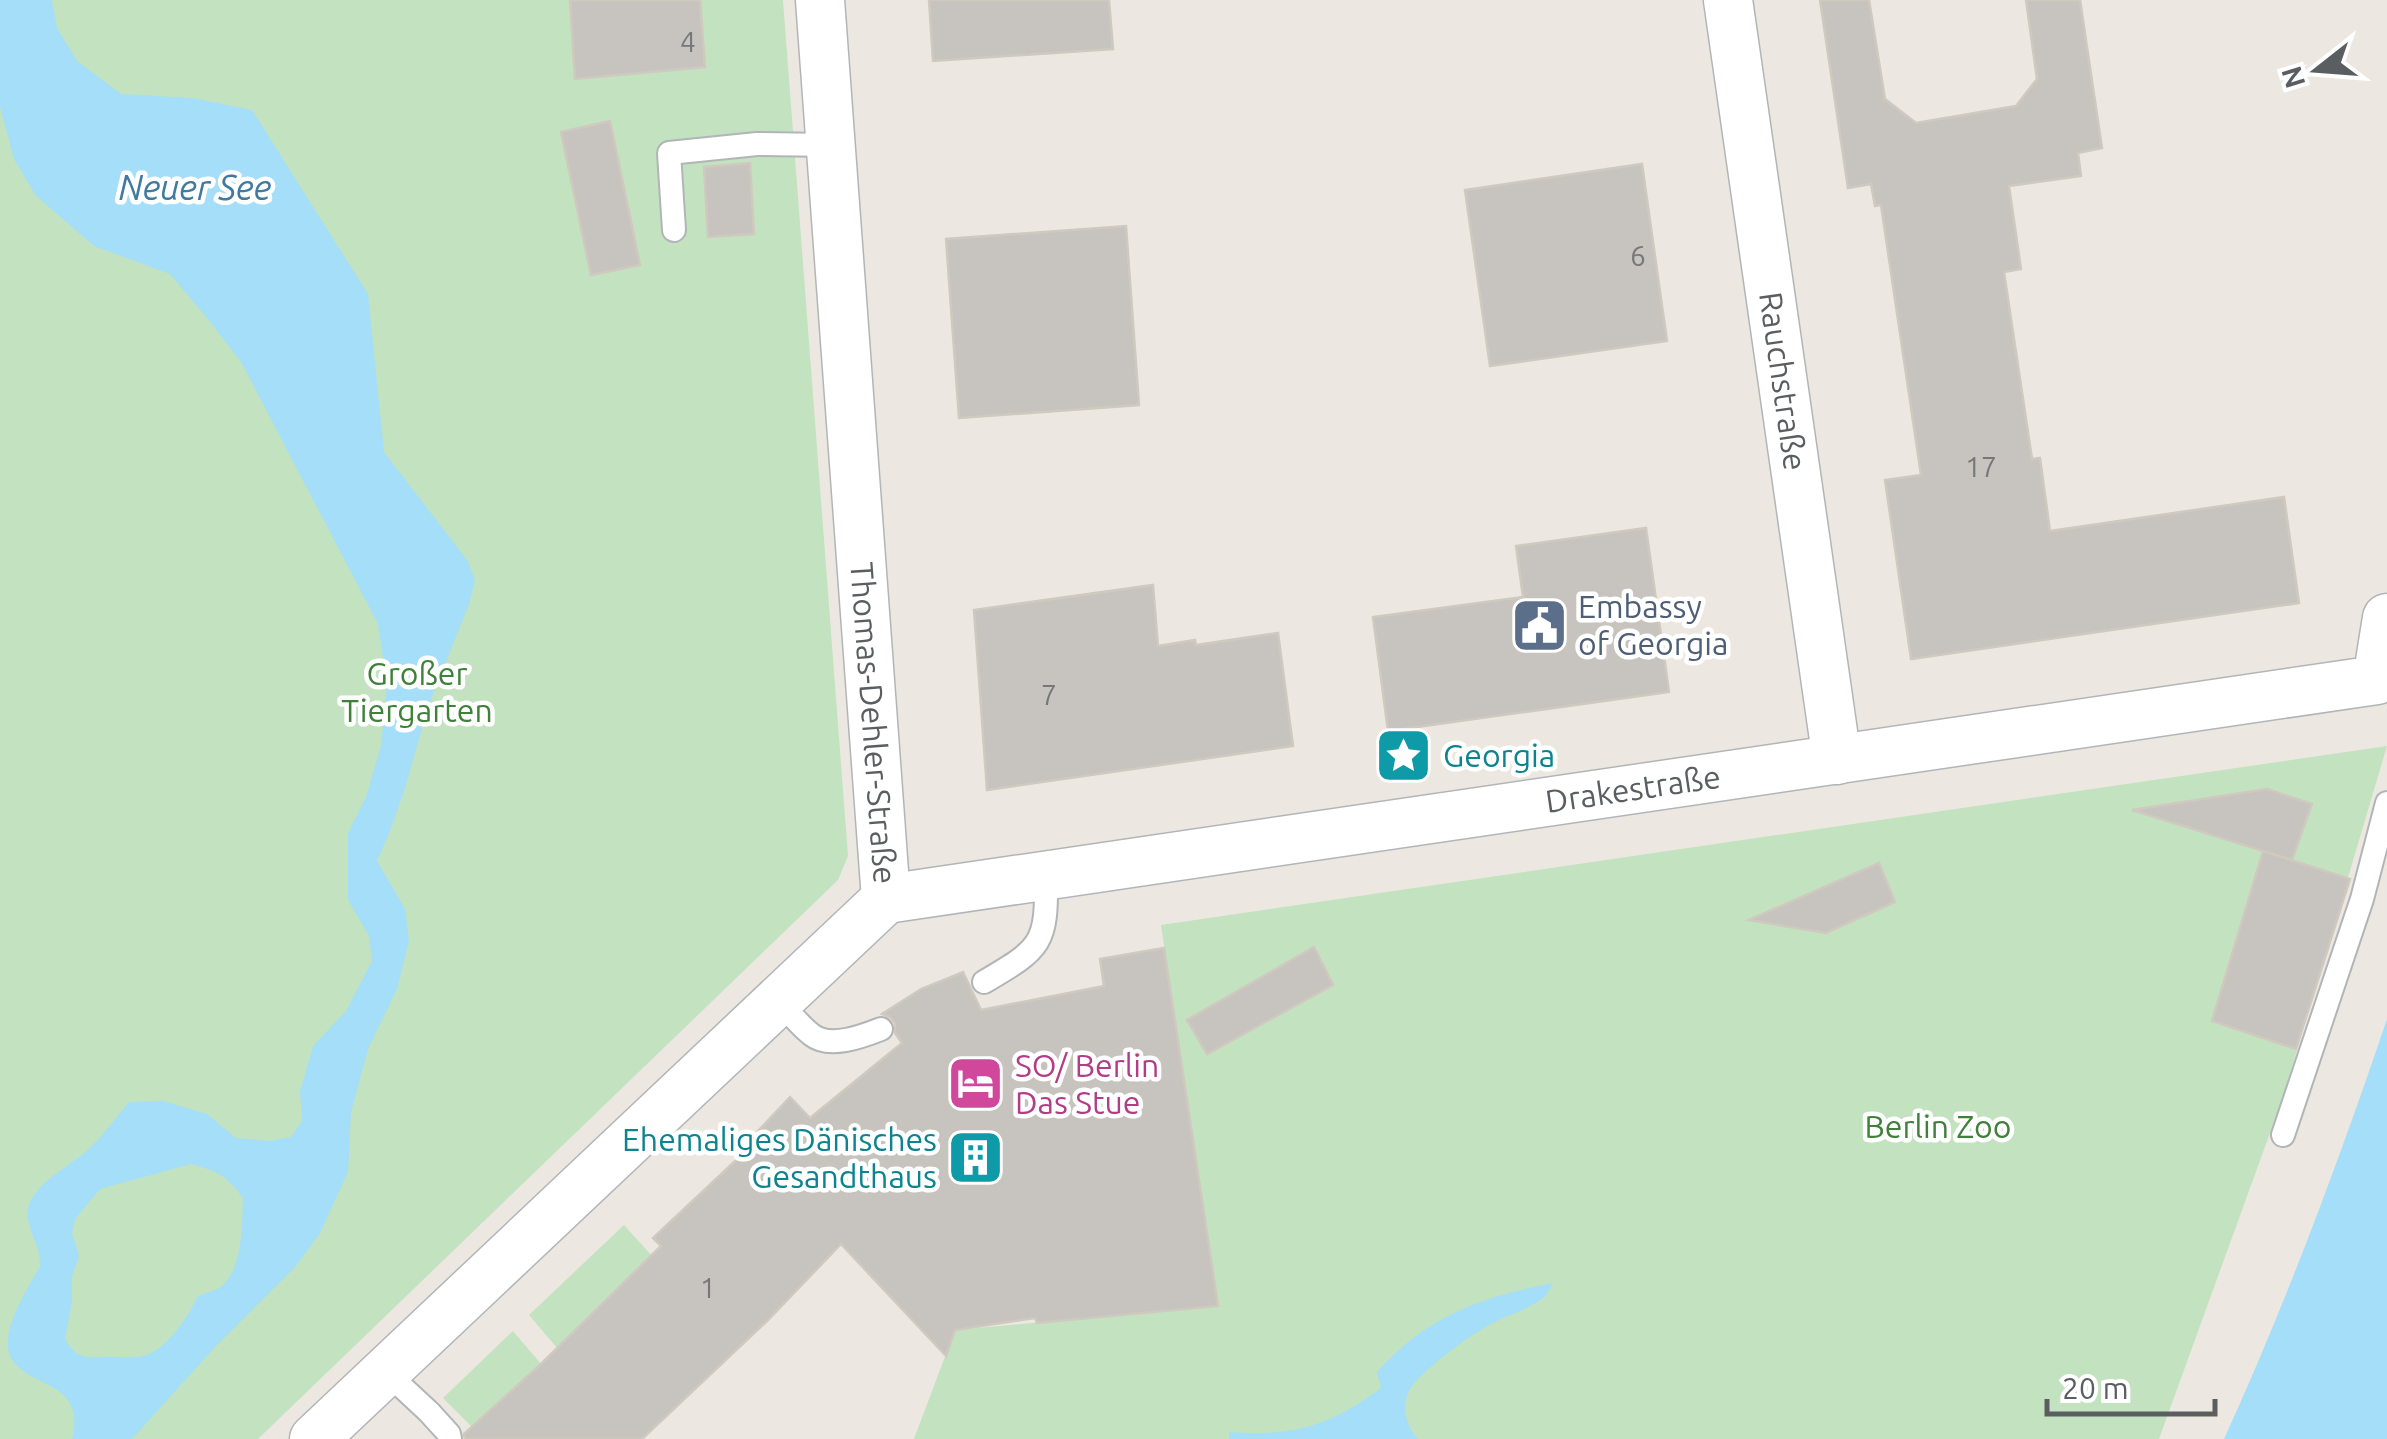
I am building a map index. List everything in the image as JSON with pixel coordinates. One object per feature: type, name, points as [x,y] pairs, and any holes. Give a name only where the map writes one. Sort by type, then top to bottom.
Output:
[{"type":"street","name":"Thomas-Dehler-Straße","points":[[314,1439],[886,900],[820,0]]},
{"type":"street","name":"Rauchstraße","points":[[1728,0],[1837,760]]},
{"type":"street","points":[[2382,690],[2387,618]]},
{"type":"street","name":"Drakestraße","points":[[886,900],[1837,760],[2382,690]]},
{"type":"lane","points":[[674,230],[670,153],[757,144],[830,145]]},
{"type":"lane","points":[[2282,1126],[2362,899],[2387,803]]},
{"type":"lane","points":[[984,982],[1022,959],[1038,942],[1047,915],[1046,876]]},
{"type":"lane","points":[[779,1001],[816,1038],[846,1039],[881,1029]]},
{"type":"lane","points":[[386,1372],[429,1412],[450,1439]]},
{"type":"green space","name":"Großer Tiergarten","points":[[0,0],[783,0],[848,856],[838,880],[258,1439],[0,1439]]},
{"type":"green space","name":"Berlin Zoo","points":[[2387,746],[2283,1097],[2159,1439],[914,1439],[955,1330],[1218,1306],[1161,925]]},
{"type":"green space","points":[[624,1225],[652,1256],[557,1348],[529,1315]]},
{"type":"green space","points":[[513,1331],[541,1364],[472,1427],[443,1398]]},
{"type":"water","name":"Neuer See","points":[[0,0],[52,0],[57,28],[77,61],[121,94],[192,98],[252,110],[368,294],[384,452],[467,560],[475,580],[377,861],[405,909],[409,941],[397,989],[368,1049],[351,1112],[348,1172],[320,1233],[296,1266],[216,1346],[132,1439],[72,1439],[74,1417],[69,1401],[18,1367],[10,1355],[12,1320],[40,1266],[28,1220],[29,1205],[49,1179],[93,1145],[129,1102],[163,1101],[207,1114],[236,1138],[270,1141],[291,1137],[302,1121],[300,1091],[313,1046],[346,1011],[372,961],[369,936],[348,900],[348,833],[366,797],[381,746],[387,684],[378,624],[241,362],[170,274],[94,246],[36,196],[14,159],[0,107]],"holes":[[[191,1164],[226,1179],[243,1198],[240,1245],[229,1278],[220,1288],[198,1296],[174,1334],[148,1354],[81,1356],[65,1339],[72,1276],[79,1256],[72,1233],[75,1219],[100,1189]]]},
{"type":"water","points":[[2387,1019],[2387,1439],[2224,1439],[2311,1231]]},
{"type":"water","points":[[1553,1283],[1541,1299],[1470,1337],[1416,1381],[1407,1395],[1405,1408],[1410,1428],[1418,1439],[1229,1439],[1229,1432],[1292,1430],[1345,1412],[1381,1388],[1377,1372],[1415,1336],[1479,1303]]},
{"type":"building","points":[[570,0],[700,0],[705,67],[575,79]]},
{"type":"building","points":[[929,0],[1109,0],[1113,49],[933,61]]},
{"type":"building","points":[[1820,0],[1869,0],[1885,99],[1916,123],[2016,106],[2037,79],[2026,0],[2080,0],[2102,148],[2078,153],[2081,176],[2009,186],[2021,269],[2004,272],[2032,459],[2040,458],[2050,531],[2284,497],[2299,603],[1911,659],[1885,480],[1921,475],[1881,205],[1875,206],[1871,184],[1848,188]]},
{"type":"building","points":[[610,121],[640,265],[591,275],[561,132]]},
{"type":"building","points":[[750,163],[754,234],[708,237],[704,167]]},
{"type":"building","points":[[1642,164],[1667,341],[1490,366],[1465,190]]},
{"type":"building","points":[[1126,226],[1139,405],[959,418],[946,239]]},
{"type":"building","points":[[1646,528],[1669,692],[1388,731],[1373,617],[1523,597],[1516,546]]},
{"type":"building","points":[[1153,585],[1158,646],[1195,640],[1196,645],[1278,633],[1293,746],[987,790],[974,610]]},
{"type":"building","points":[[2267,789],[2312,804],[2292,860],[2132,810]]},
{"type":"building","points":[[2263,851],[2350,879],[2296,1049],[2212,1021]]},
{"type":"building","points":[[1879,863],[1895,902],[1826,933],[1749,920]]},
{"type":"building","points":[[1314,947],[1333,985],[1207,1054],[1187,1020]]},
{"type":"building","name":"Ehemaliges Dänisches Gesandthaus","points":[[1164,948],[1218,1306],[1037,1323],[1035,1318],[955,1330],[946,1356],[841,1244],[767,1321],[642,1439],[465,1439],[464,1434],[661,1246],[653,1238],[748,1149],[744,1146],[790,1097],[810,1118],[902,1043],[895,1033],[895,1023],[882,1014],[921,989],[963,972],[981,1010],[1104,986],[1100,959]]},
{"type":"place","name":"Embassy of Georgia","points":[[1539,625]]},
{"type":"place","name":"Georgia","points":[[1404,756]]},
{"type":"place","name":"SO/ Berlin Das Stue","points":[[976,1084]]},
{"type":"place","name":"Ehemaliges Dänisches Gesandthaus","points":[[976,1158]]}]
